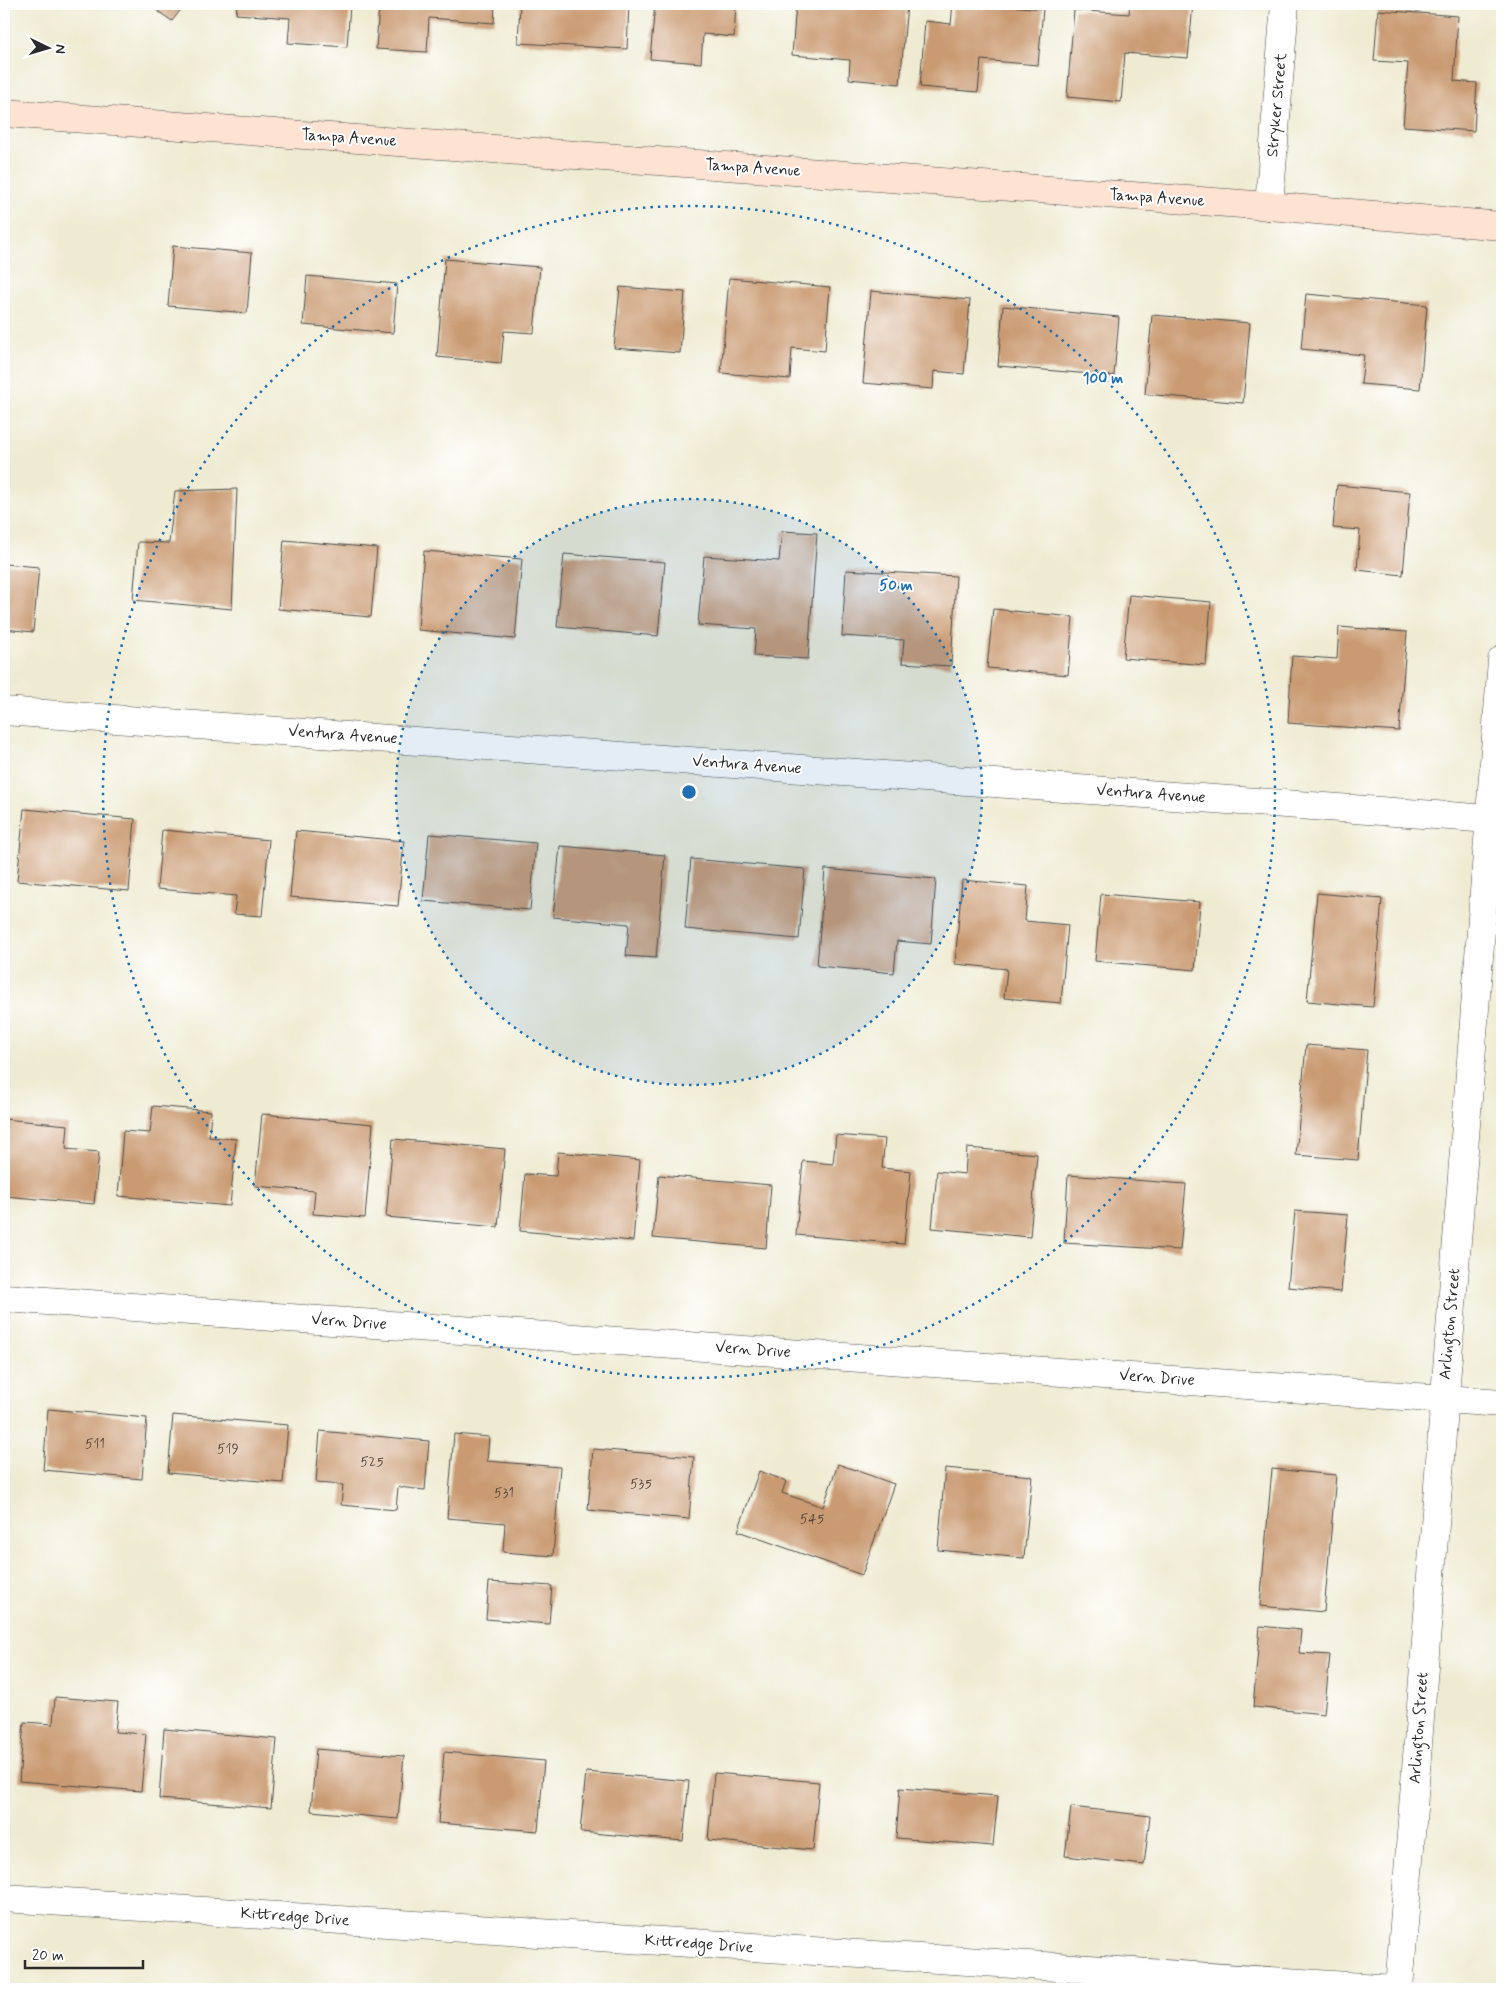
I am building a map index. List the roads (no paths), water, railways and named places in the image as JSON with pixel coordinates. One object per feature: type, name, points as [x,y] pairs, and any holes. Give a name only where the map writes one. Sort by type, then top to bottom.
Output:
[{"type":"street","name":"Stryker Street","points":[[1268,206],[1285,4]]},
{"type":"street","name":"Tampa Avenue","points":[[4,113],[1268,206],[1502,226]]},
{"type":"street","name":"Arlington Street","points":[[1399,1989],[1502,660]]},
{"type":"street","name":"Ventura Avenue","points":[[4,711],[1490,819]]},
{"type":"street","name":"Vern Drive","points":[[4,1298],[1502,1403]]},
{"type":"street","name":"Kittredge Drive","points":[[4,1898],[1394,1989]]}]
